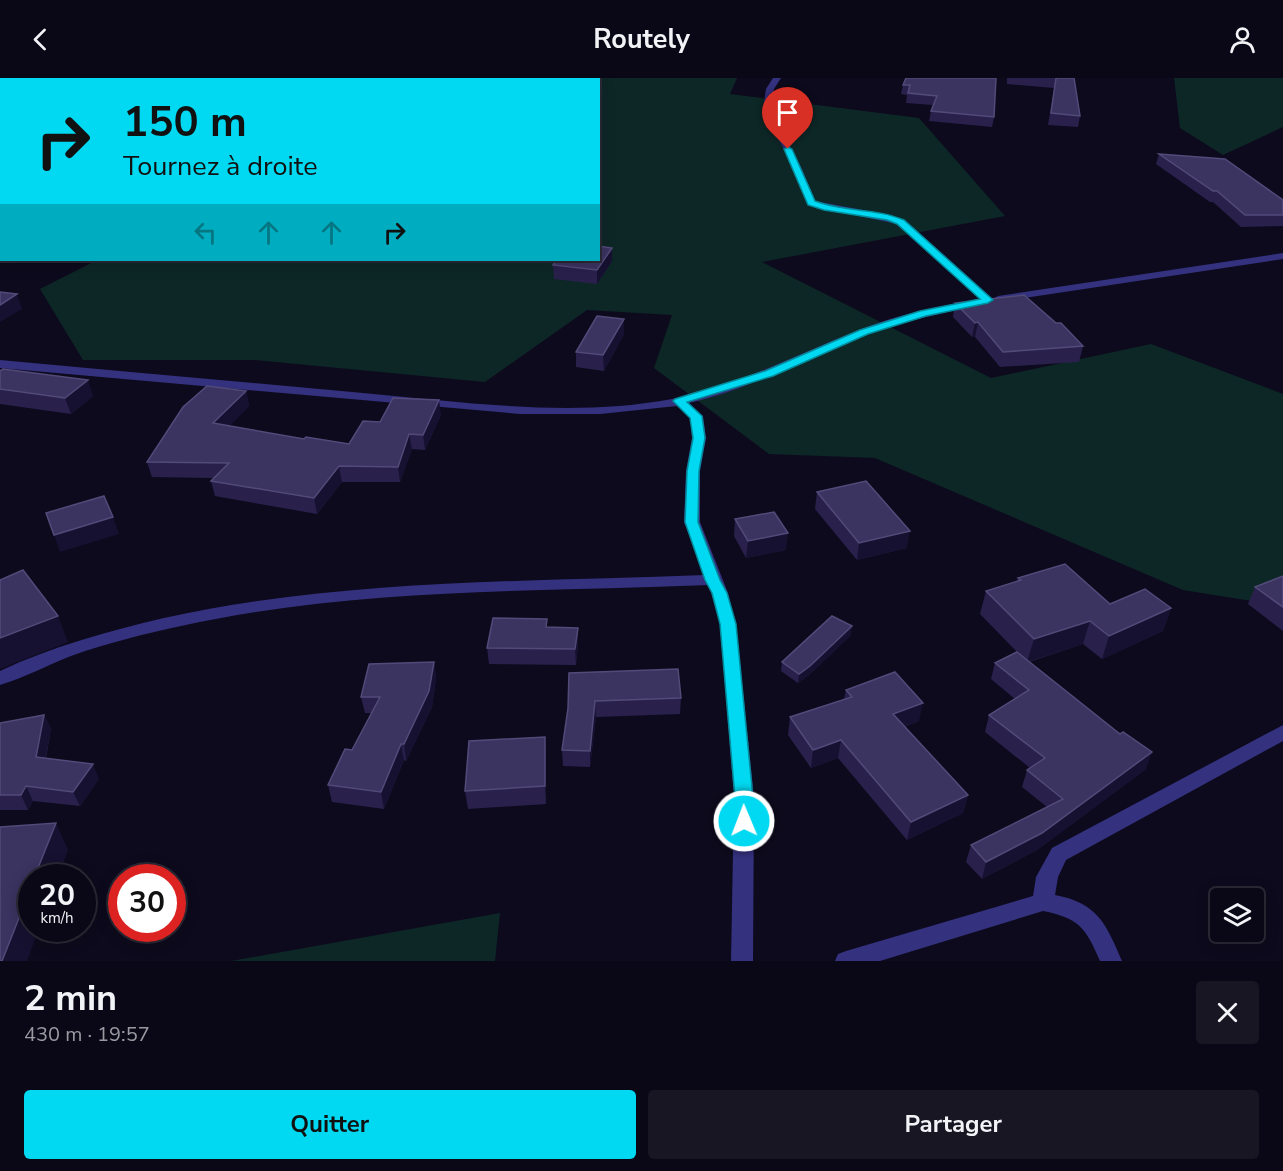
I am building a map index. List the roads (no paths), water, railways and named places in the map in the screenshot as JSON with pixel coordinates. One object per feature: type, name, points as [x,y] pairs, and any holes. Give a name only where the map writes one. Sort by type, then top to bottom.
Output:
[{"type":"street","points":[[777,78],[770,90],[767,109],[798,169],[812,203],[824,207],[890,217],[900,222],[988,300]]},
{"type":"street","points":[[0,364],[461,406],[585,410],[632,408],[679,401],[769,374],[864,332],[924,313],[988,300],[1283,256]]},
{"type":"street","points":[[679,401],[696,416],[699,438],[693,471],[692,522],[712,580],[720,593],[728,624],[744,798],[742,961]]},
{"type":"street","points":[[0,679],[16,670],[110,636],[200,616],[325,598],[379,592],[712,580]]},
{"type":"street","points":[[1043,902],[1047,877],[1059,854],[1283,732]]},
{"type":"street","points":[[846,961],[1043,902],[1067,905],[1088,916],[1098,931],[1111,961]]}]
